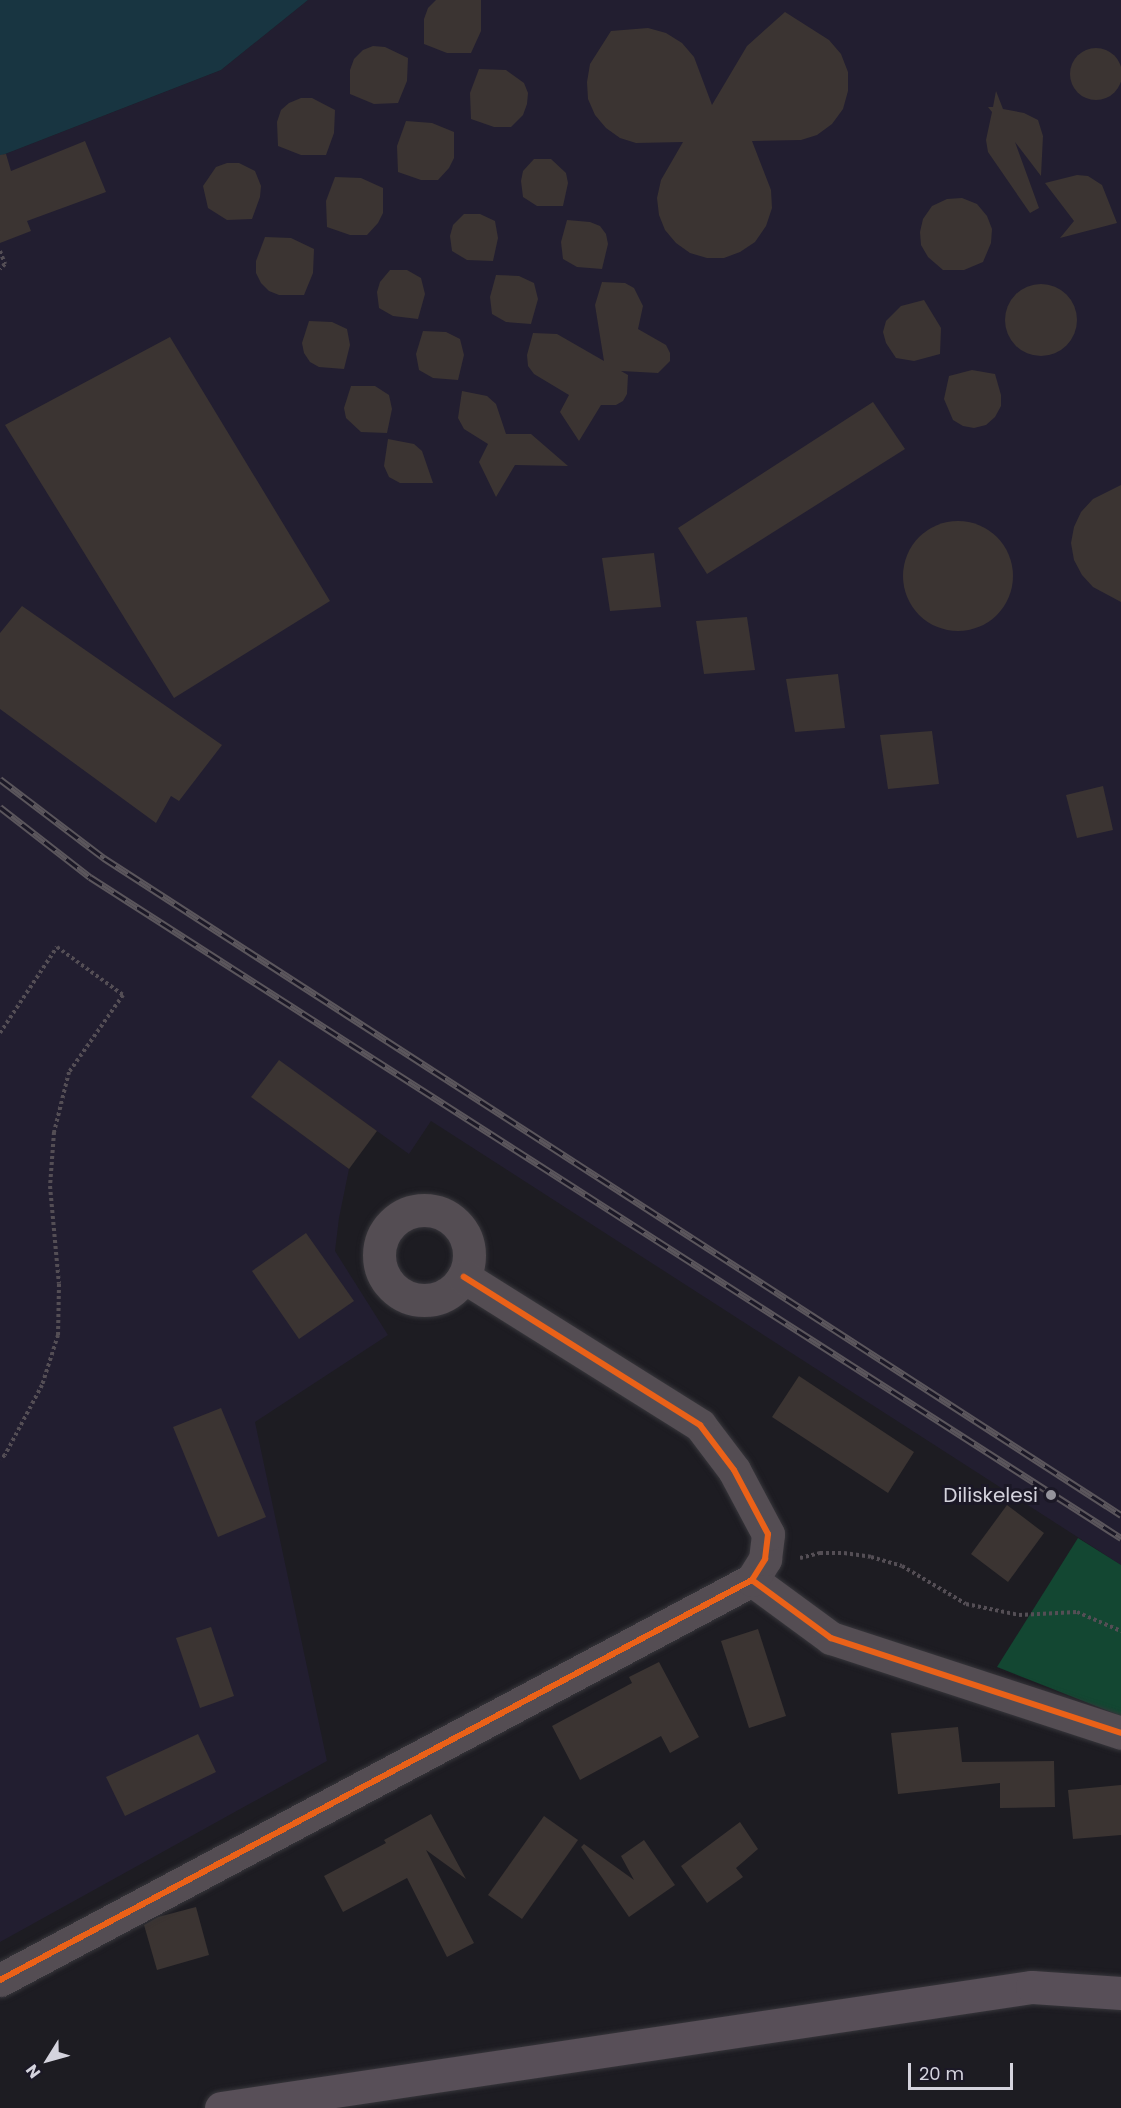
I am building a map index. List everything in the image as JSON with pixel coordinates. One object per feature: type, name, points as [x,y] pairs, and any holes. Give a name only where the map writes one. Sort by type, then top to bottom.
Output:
[{"type":"main road","points":[[221,2108],[1032,1987],[1121,1993]]},
{"type":"street","points":[[0,1980],[752,1580],[765,1559],[768,1534],[734,1470],[700,1425],[464,1277]]},
{"type":"street","points":[[752,1580],[831,1638],[1121,1733]]},
{"type":"path","points":[[0,251],[5,264],[0,269]]},
{"type":"path","points":[[0,1033],[57,947],[123,995],[69,1072],[54,1132],[50,1186],[59,1284],[58,1335],[42,1385],[5,1455],[0,1459]]},
{"type":"path","points":[[752,1580],[795,1559],[820,1553],[844,1553],[902,1566],[966,1604],[1019,1615],[1077,1612],[1121,1631]]},
{"type":"shaded area","points":[[308,0],[1121,0],[1121,1565],[431,1121],[409,1154],[279,1061],[252,1097],[349,1169],[335,1251],[388,1335],[255,1422],[327,1761],[0,1942],[0,156],[221,70]]},
{"type":"green space","points":[[1078,1538],[1121,1565],[1121,1716],[997,1667]]},
{"type":"water","points":[[0,0],[308,0],[221,70],[0,156]]},
{"type":"building","points":[[436,0],[481,0],[481,31],[471,53],[447,53],[424,44],[424,19],[428,8]]},
{"type":"building","points":[[785,12],[829,40],[841,54],[848,72],[848,91],[843,109],[832,124],[817,135],[801,140],[752,141],[771,190],[772,208],[766,226],[755,242],[740,252],[724,258],[707,258],[690,253],[676,243],[665,230],[659,215],[657,198],[661,180],[683,142],[636,143],[620,138],[606,128],[595,115],[588,99],[587,82],[590,64],[611,31],[648,28],[666,33],[682,43],[694,57],[712,105],[747,46]]},
{"type":"building","points":[[373,46],[385,47],[408,58],[407,81],[398,103],[374,104],[350,94],[350,70],[354,59],[363,50]]},
{"type":"building","points":[[1091,48],[1101,48],[1111,52],[1118,59],[1122,74],[1118,89],[1111,96],[1101,100],[1091,100],[1081,96],[1074,89],[1070,79],[1070,69],[1074,59],[1081,52]]},
{"type":"building","points":[[479,69],[506,70],[524,83],[528,93],[527,104],[523,115],[511,127],[494,127],[471,119],[470,93]]},
{"type":"building","points":[[996,91],[1003,109],[1024,113],[1038,120],[1043,136],[1041,176],[1015,142],[1039,208],[1030,213],[988,152],[986,140],[992,112],[988,107],[993,107]]},
{"type":"building","points":[[301,98],[312,98],[335,110],[334,133],[326,155],[301,155],[278,146],[277,122],[281,110],[289,103]]},
{"type":"building","points":[[406,121],[432,123],[454,132],[454,158],[449,168],[438,180],[421,180],[398,172],[397,146]]},
{"type":"building","points":[[85,141],[106,192],[27,221],[31,231],[0,243],[0,155],[6,154],[11,171]]},
{"type":"building","points":[[534,159],[551,159],[566,173],[568,183],[563,206],[537,206],[523,197],[521,181],[523,171]]},
{"type":"building","points":[[227,163],[239,163],[255,171],[261,186],[260,197],[252,219],[227,220],[208,208],[203,186],[216,167]]},
{"type":"building","points":[[1077,175],[1088,176],[1102,185],[1117,223],[1060,238],[1074,221],[1045,183]]},
{"type":"building","points":[[335,177],[361,178],[383,188],[383,213],[378,223],[367,235],[350,235],[327,227],[326,201]]},
{"type":"building","points":[[962,198],[977,204],[987,216],[992,229],[991,243],[983,262],[964,270],[943,270],[928,257],[921,245],[920,232],[923,219],[932,206],[947,199]]},
{"type":"building","points":[[464,214],[480,214],[495,221],[498,238],[493,261],[467,260],[452,251],[450,236],[453,225]]},
{"type":"building","points":[[567,220],[590,222],[600,226],[606,234],[608,244],[602,269],[577,267],[563,259],[561,242]]},
{"type":"building","points":[[265,237],[291,238],[314,249],[313,273],[304,295],[279,295],[269,291],[261,283],[256,273],[256,261]]},
{"type":"building","points":[[390,270],[407,270],[421,278],[425,294],[418,319],[393,316],[379,308],[377,292],[380,282]]},
{"type":"building","points":[[496,275],[519,276],[534,283],[538,299],[531,324],[506,322],[492,314],[490,297]]},
{"type":"building","points":[[602,282],[625,283],[634,288],[643,306],[638,329],[666,345],[670,353],[670,361],[658,373],[621,371],[628,375],[627,394],[623,401],[616,405],[601,405],[579,441],[560,412],[569,395],[534,374],[528,366],[527,355],[533,333],[557,334],[604,361],[595,305]]},
{"type":"building","points":[[1041,284],[1055,287],[1067,294],[1074,306],[1077,320],[1074,334],[1067,346],[1055,353],[1041,356],[1027,353],[1015,346],[1008,334],[1005,320],[1008,306],[1015,294],[1027,287]]},
{"type":"building","points":[[924,300],[941,328],[940,354],[914,361],[896,358],[886,343],[883,332],[886,321],[901,306]]},
{"type":"building","points":[[309,321],[332,322],[347,329],[350,345],[344,369],[319,367],[310,362],[304,353],[302,343]]},
{"type":"building","points":[[423,331],[446,332],[460,339],[464,355],[458,380],[433,378],[419,370],[416,354]]},
{"type":"building","points":[[170,337],[330,601],[174,698],[5,425]]},
{"type":"building","points":[[972,370],[995,374],[1001,395],[1001,406],[995,417],[986,425],[974,428],[963,426],[953,420],[944,399],[949,376]]},
{"type":"building","points":[[351,386],[375,386],[389,395],[392,409],[387,433],[361,432],[346,418],[344,408]]},
{"type":"building","points":[[462,391],[487,396],[496,404],[506,434],[531,434],[568,466],[515,465],[496,497],[479,462],[488,444],[464,429],[458,418]]},
{"type":"building","points":[[873,402],[905,449],[707,574],[678,528]]},
{"type":"building","points":[[388,439],[414,444],[422,451],[433,483],[400,483],[389,477],[384,466]]},
{"type":"building","points":[[1121,485],[1121,602],[1093,587],[1082,575],[1074,560],[1071,543],[1074,527],[1081,512],[1093,499]]},
{"type":"building","points":[[958,521],[979,526],[997,537],[1008,555],[1013,576],[1008,597],[997,615],[979,626],[958,631],[937,626],[919,615],[908,597],[903,576],[908,555],[919,537],[937,526]]},
{"type":"building","points":[[654,553],[661,607],[610,611],[602,558]]},
{"type":"building","points":[[22,606],[222,745],[179,801],[171,796],[156,823],[0,709],[0,633]]},
{"type":"building","points":[[747,617],[755,670],[704,674],[696,621]]},
{"type":"building","points":[[838,674],[845,728],[795,732],[786,679]]},
{"type":"building","points":[[932,731],[939,784],[888,789],[880,735]]},
{"type":"building","points":[[1103,786],[1113,830],[1077,838],[1066,795]]},
{"type":"building","points":[[279,1060],[377,1131],[349,1169],[251,1097]]},
{"type":"building","points":[[306,1233],[354,1301],[299,1339],[252,1271]]},
{"type":"building","points":[[799,1376],[914,1452],[888,1493],[772,1417]]},
{"type":"building","points":[[221,1408],[266,1517],[218,1537],[173,1427]]},
{"type":"building","points":[[1007,1505],[1044,1533],[1008,1582],[971,1554]]},
{"type":"building","points":[[211,1627],[234,1696],[200,1708],[176,1638]]},
{"type":"building","points":[[758,1629],[786,1716],[749,1728],[721,1641]]},
{"type":"building","points":[[659,1662],[699,1737],[670,1753],[661,1736],[580,1780],[552,1726],[632,1683],[629,1677]]},
{"type":"building","points":[[958,1727],[962,1762],[1054,1761],[1055,1807],[1000,1808],[1000,1783],[898,1794],[891,1733]]},
{"type":"building","points":[[198,1734],[216,1772],[125,1816],[106,1777]]},
{"type":"building","points":[[1121,1785],[1121,1835],[1073,1839],[1068,1790]]},
{"type":"building","points":[[431,1814],[466,1879],[426,1850],[474,1943],[447,1957],[407,1878],[343,1912],[324,1876],[386,1843],[384,1840]]},
{"type":"building","points":[[544,1816],[578,1840],[522,1919],[488,1895]]},
{"type":"building","points":[[740,1822],[758,1849],[736,1868],[743,1877],[707,1903],[681,1866]]},
{"type":"building","points":[[644,1840],[675,1885],[629,1917],[581,1847],[584,1844],[634,1880],[621,1856]]},
{"type":"building","points":[[196,1907],[209,1955],[157,1970],[144,1925],[158,1917]]},
{"type":"railway","points":[[0,779],[104,858],[1121,1515]]},
{"type":"railway","points":[[0,807],[90,877],[1121,1538]]},
{"type":"cycle path","points":[[0,1980],[752,1580],[765,1559],[768,1534],[734,1470],[700,1425],[464,1277]]},
{"type":"cycle path","points":[[752,1580],[831,1638],[1121,1733]]},
{"type":"place","name":"Diliskelesi","points":[[1051,1495]]}]
